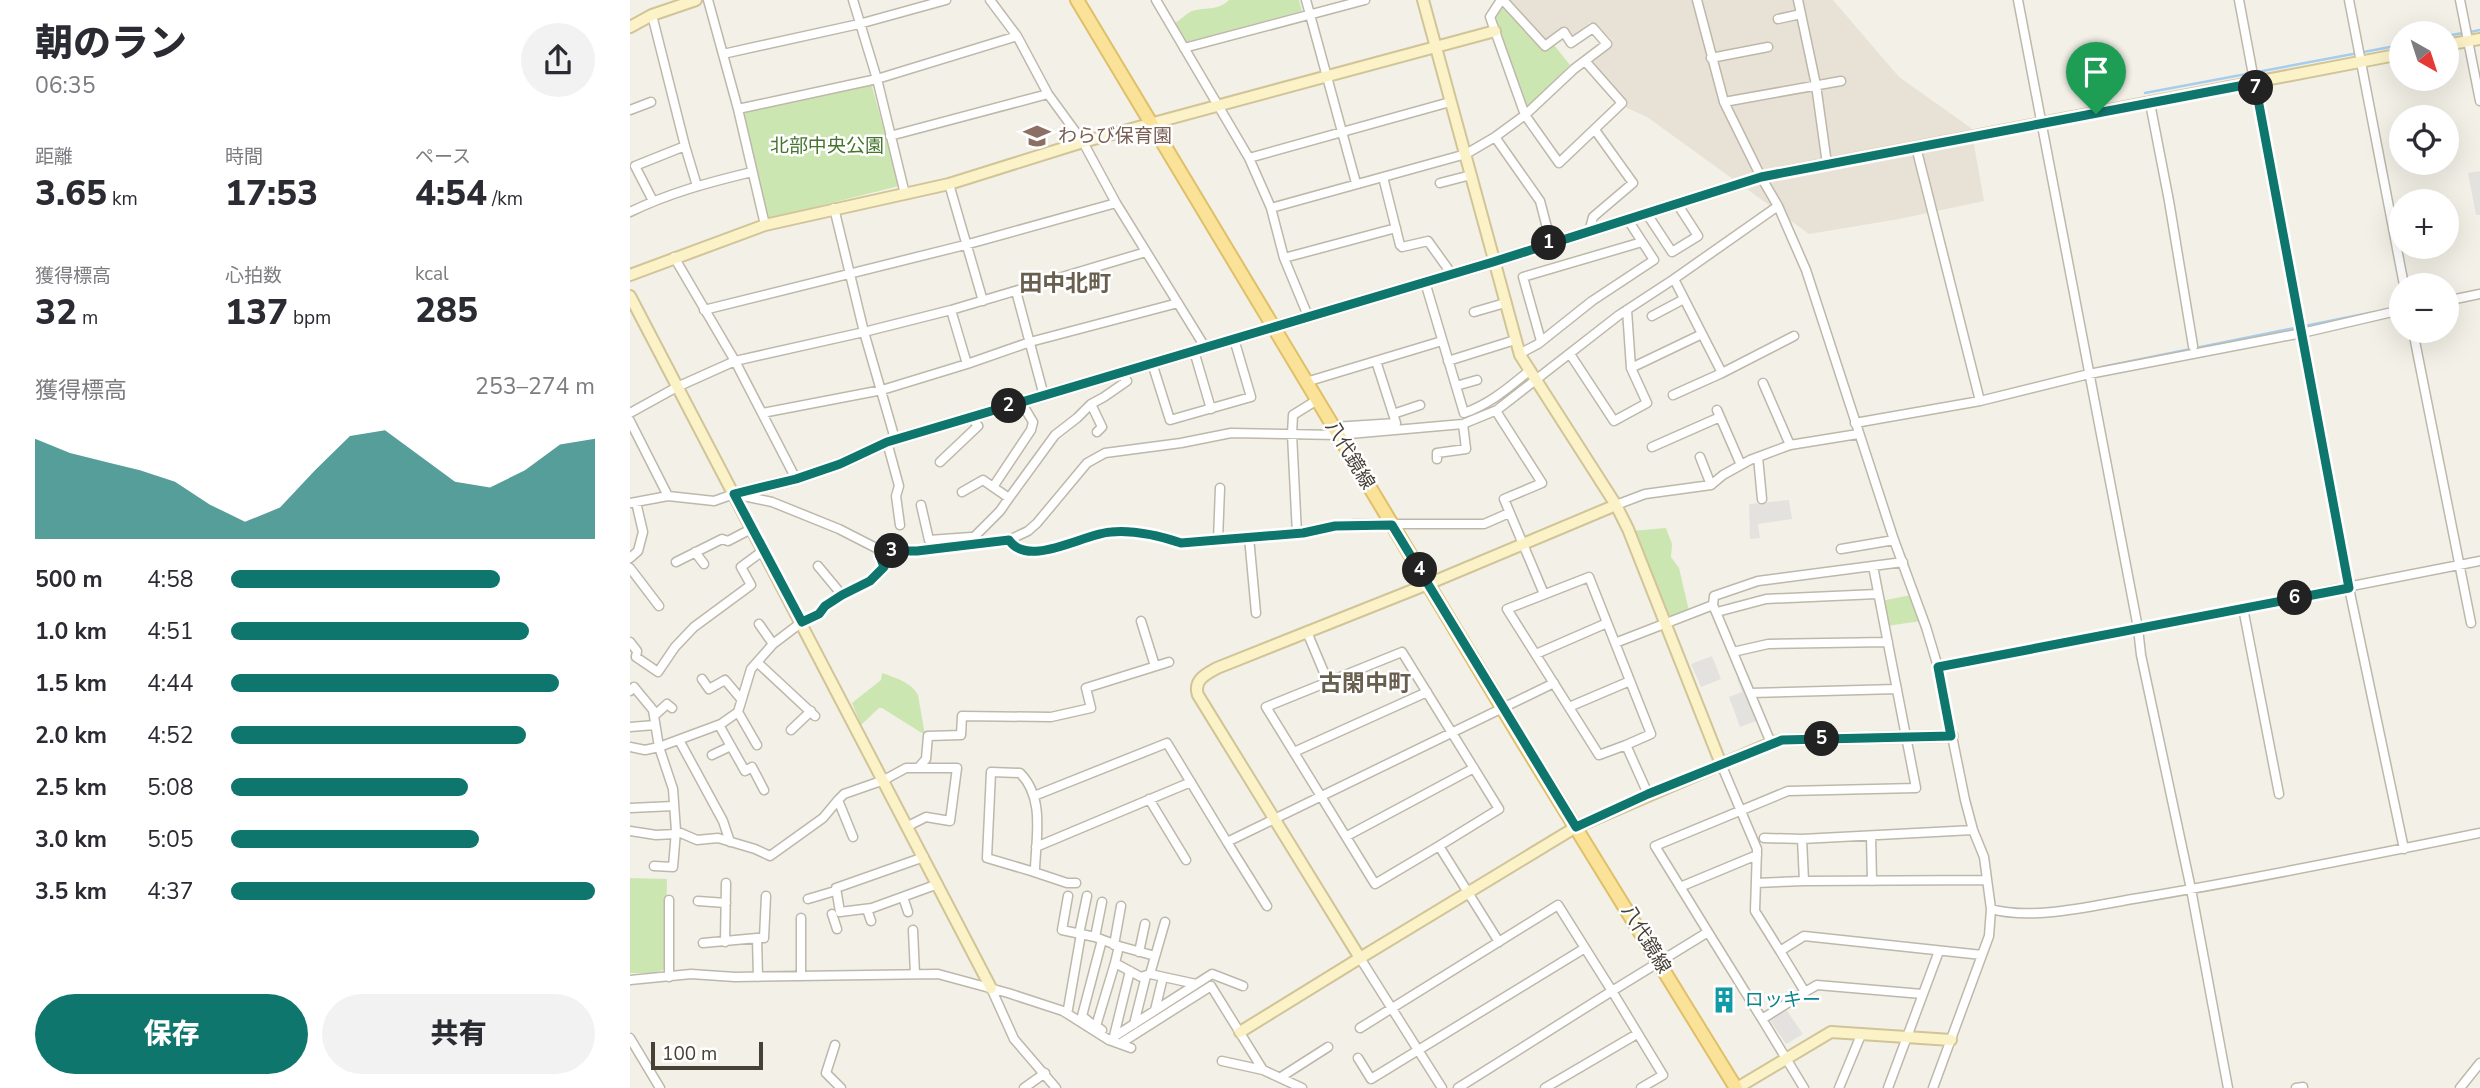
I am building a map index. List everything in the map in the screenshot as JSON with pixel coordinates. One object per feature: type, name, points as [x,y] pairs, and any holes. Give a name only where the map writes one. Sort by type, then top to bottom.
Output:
[{"type":"main road","name":"八代鏡線","points":[[1077,0],[1502,707],[1737,1088]]},
{"type":"street","points":[[630,27],[652,15],[696,0]]},
{"type":"street","points":[[708,0],[738,109],[765,225]]},
{"type":"street","points":[[853,0],[877,79],[905,194]]},
{"type":"street","points":[[723,54],[859,24],[946,0]]},
{"type":"street","points":[[990,0],[1017,36],[1048,94],[1083,142],[1116,203],[1178,303],[1199,349],[1211,408]]},
{"type":"street","points":[[1156,0],[1249,158],[1271,208],[1284,258],[1308,316]]},
{"type":"street","points":[[1306,0],[1356,183]]},
{"type":"street","points":[[1184,48],[1363,0]]},
{"type":"street","points":[[1423,0],[1519,354],[1616,505],[1628,529],[1757,855],[1755,911],[1805,992]]},
{"type":"street","points":[[1271,208],[1466,154],[1525,115],[1585,61],[1607,44],[1593,28],[1572,43],[1564,32],[1545,46],[1502,0],[1490,17],[1495,32],[1525,115],[1559,163],[1622,103],[1585,61]]},
{"type":"street","points":[[1697,0],[1724,102],[1778,206],[1806,270],[1858,434],[1926,626],[1938,667],[1973,830],[1984,857],[1991,909],[1990,936],[1933,1088]]},
{"type":"street","points":[[1798,0],[1816,85],[1827,164]]},
{"type":"street","points":[[2018,0],[2141,655],[2191,889],[2228,1088]]},
{"type":"street","points":[[2239,0],[2349,588],[2404,849]]},
{"type":"street","points":[[2349,0],[2402,273]]},
{"type":"street","points":[[2460,0],[2470,36],[2480,101]]},
{"type":"street","points":[[1778,19],[1801,14]]},
{"type":"street","points":[[652,15],[685,146],[698,186]]},
{"type":"street","points":[[630,275],[765,225],[949,184],[1083,142],[1495,32]]},
{"type":"street","points":[[738,109],[877,79],[1017,36]]},
{"type":"street","points":[[1712,58],[1768,47]]},
{"type":"street","points":[[630,558],[638,551],[643,532],[633,503],[668,496],[714,501],[796,479],[840,464],[891,440],[1493,262],[1761,177],[2043,125],[2360,56],[2389,55]]},
{"type":"street","points":[[1724,102],[1841,81]]},
{"type":"street","points":[[890,136],[1048,94]]},
{"type":"street","points":[[630,110],[651,102]]},
{"type":"street","points":[[1249,158],[1450,102]]},
{"type":"street","points":[[2150,103],[2193,346]]},
{"type":"street","points":[[1589,232],[1593,217],[1633,183],[1595,130]]},
{"type":"street","points":[[1495,137],[1540,201],[1551,243]]},
{"type":"street","points":[[653,201],[635,166],[685,146]]},
{"type":"street","points":[[1916,147],[1980,401]]},
{"type":"street","points":[[630,212],[698,186],[752,172]]},
{"type":"street","points":[[1440,183],[1471,175]]},
{"type":"street","points":[[1382,177],[1400,245],[1402,247],[1428,241],[1451,273]]},
{"type":"street","points":[[949,184],[983,301]]},
{"type":"street","points":[[704,310],[965,245],[1116,203]]},
{"type":"street","points":[[1647,214],[1672,252],[1698,236],[1678,205]]},
{"type":"street","points":[[1425,282],[1464,414],[1483,406],[1570,354],[1627,310],[1778,206]]},
{"type":"street","points":[[834,208],[864,332],[882,390],[899,486],[896,496],[900,526]]},
{"type":"street","points":[[1519,354],[1654,260],[1628,220]]},
{"type":"street","points":[[1284,258],[1396,228]]},
{"type":"street","points":[[1541,341],[1524,277],[1642,242]]},
{"type":"street","points":[[630,413],[677,387],[736,361],[951,310],[1146,253]]},
{"type":"street","points":[[674,257],[736,361],[796,479]]},
{"type":"street","points":[[1674,279],[1722,373]]},
{"type":"street","points":[[1016,290],[1044,396]]},
{"type":"street","points":[[2459,298],[2480,294]]},
{"type":"street","points":[[630,296],[992,988],[1014,1039],[1056,1088]]},
{"type":"street","points":[[1652,316],[1684,299]]},
{"type":"street","points":[[762,413],[882,390],[1030,342],[1178,303]]},
{"type":"street","points":[[1474,312],[1505,303]]},
{"type":"street","points":[[951,310],[967,364]]},
{"type":"street","points":[[1570,354],[1614,421],[1647,403],[1631,368],[1627,310]]},
{"type":"street","points":[[1855,423],[1980,401],[2089,374],[2389,312]]},
{"type":"street","points":[[1631,368],[1702,334]]},
{"type":"street","points":[[1673,396],[1794,336]]},
{"type":"street","points":[[1152,363],[1170,421],[1251,397],[1234,338]]},
{"type":"street","points":[[1448,361],[1515,340]]},
{"type":"street","points":[[1306,382],[1442,341]]},
{"type":"street","points":[[2415,343],[2471,623]]},
{"type":"street","points":[[1336,431],[1396,423],[1377,361]]},
{"type":"street","points":[[734,494],[772,502],[839,529],[882,551],[917,551],[972,540],[1000,510],[1055,435],[1090,404],[1127,381],[1120,373]]},
{"type":"street","points":[[921,505],[929,540],[1009,540],[1028,531],[1037,523],[1087,463],[1105,453],[1181,443],[1215,435],[1292,434],[1463,424],[1496,411],[1532,376]]},
{"type":"street","points":[[1456,386],[1476,380]]},
{"type":"street","points":[[1763,383],[1790,445]]},
{"type":"street","points":[[1297,534],[1293,415],[1317,400]]},
{"type":"street","points":[[993,487],[1031,430],[1033,422],[1021,402]]},
{"type":"street","points":[[1090,404],[1102,427]]},
{"type":"street","points":[[1393,414],[1420,405]]},
{"type":"street","points":[[1496,411],[1542,483],[1504,499],[1544,594]]},
{"type":"street","points":[[1652,447],[1718,414],[1741,465]]},
{"type":"street","points":[[943,462],[969,439],[978,426],[971,417]]},
{"type":"street","points":[[630,421],[668,496]]},
{"type":"street","points":[[1437,459],[1437,453],[1466,449],[1463,424]]},
{"type":"street","points":[[1442,1088],[1196,689],[1199,681],[1217,668],[1645,494],[1712,485],[1741,465],[1790,445],[1858,434]]},
{"type":"street","points":[[1700,457],[1712,485]]},
{"type":"street","points":[[1758,457],[1762,499]]},
{"type":"street","points":[[962,492],[983,480],[1009,498]]},
{"type":"street","points":[[1218,540],[1220,488]]},
{"type":"street","points":[[1009,540],[1011,544],[1026,551],[1062,548],[1075,541],[1109,532],[1164,537],[1181,543],[1297,534],[1335,526],[1484,524],[1509,513]]},
{"type":"street","points":[[676,562],[722,538],[728,541],[753,528]]},
{"type":"street","points":[[1250,537],[1256,613]]},
{"type":"street","points":[[1841,549],[1894,540]]},
{"type":"street","points":[[630,642],[637,651],[633,659],[658,672],[675,647],[694,627],[751,585],[741,567],[764,550]]},
{"type":"street","points":[[630,747],[645,750],[659,747],[719,725],[738,712],[751,669],[773,644],[802,622],[819,614],[825,606],[870,581],[884,567],[880,556],[882,551]]},
{"type":"street","points":[[695,552],[704,564]]},
{"type":"street","points":[[1938,667],[2480,561]]},
{"type":"street","points":[[1771,743],[1715,609],[1714,596],[1758,581],[1903,562]]},
{"type":"street","points":[[818,566],[842,595]]},
{"type":"street","points":[[1804,1088],[1655,846],[1788,790],[1916,788],[1873,566]]},
{"type":"street","points":[[630,568],[659,606]]},
{"type":"street","points":[[1589,577],[1650,734],[1599,755],[1507,609],[1544,594],[1589,577]]},
{"type":"street","points":[[1615,643],[1715,609],[1766,599],[1877,594]]},
{"type":"street","points":[[2243,608],[2279,794]]},
{"type":"street","points":[[1141,621],[1155,666]]},
{"type":"street","points":[[1535,654],[1607,623]]},
{"type":"street","points":[[759,624],[773,644]]},
{"type":"street","points":[[1307,632],[1328,682]]},
{"type":"street","points":[[1733,652],[1768,644],[1888,642]]},
{"type":"street","points":[[1402,652],[1499,809],[1375,884],[1266,707],[1328,682],[1402,652]]},
{"type":"street","points":[[757,662],[813,713],[791,730]]},
{"type":"street","points":[[919,767],[926,758],[928,736],[961,736],[962,716],[1051,717],[1091,708],[1086,688],[1169,662]]},
{"type":"street","points":[[702,679],[709,689],[725,680],[741,699]]},
{"type":"street","points":[[1569,707],[1630,681]]},
{"type":"street","points":[[1227,842],[1554,683]]},
{"type":"street","points":[[630,691],[634,687],[653,709],[659,747],[673,789],[676,833],[673,867],[654,866]]},
{"type":"street","points":[[1750,693],[1897,688]]},
{"type":"street","points":[[1294,752],[1427,692]]},
{"type":"street","points":[[630,726],[655,721],[667,704],[672,708]]},
{"type":"street","points":[[738,712],[757,745]]},
{"type":"street","points":[[719,725],[745,771],[752,767],[764,790]]},
{"type":"street","points":[[1240,1032],[1466,891],[1576,827],[1648,794],[1782,740],[1951,736]]},
{"type":"street","points":[[679,740],[723,821],[730,842]]},
{"type":"street","points":[[1034,796],[1167,743],[1267,906]]},
{"type":"street","points":[[1626,745],[1648,794]]},
{"type":"street","points":[[712,755],[731,746]]},
{"type":"street","points":[[630,831],[676,833],[697,841],[718,838],[773,856],[823,818],[844,794],[884,780],[906,768],[957,768],[950,821],[926,817],[908,827]]},
{"type":"street","points":[[1347,836],[1474,768]]},
{"type":"street","points":[[1031,871],[1035,869],[1038,812],[1034,796],[1020,773],[991,772],[987,858],[1067,883],[1076,883]]},
{"type":"street","points":[[1036,847],[1191,782]]},
{"type":"street","points":[[697,797],[709,795]]},
{"type":"street","points":[[1149,799],[1186,860]]},
{"type":"street","points":[[838,800],[853,837]]},
{"type":"street","points":[[630,808],[674,806]]},
{"type":"street","points":[[1764,838],[1802,839],[1973,830]]},
{"type":"street","points":[[1991,909],[2007,913],[2042,912],[2191,889],[2480,833]]},
{"type":"street","points":[[1871,836],[1872,881]]},
{"type":"street","points":[[1802,839],[1804,881]]},
{"type":"street","points":[[1439,846],[1499,942]]},
{"type":"street","points":[[1680,887],[1757,855]]},
{"type":"street","points":[[808,899],[924,857]]},
{"type":"street","points":[[1756,883],[1987,880]]},
{"type":"street","points":[[725,942],[726,883]]},
{"type":"street","points":[[833,914],[867,909],[938,884]]},
{"type":"street","points":[[835,891],[833,914],[837,929]]},
{"type":"street","points":[[704,943],[764,937],[765,896]]},
{"type":"street","points":[[1068,896],[1062,930],[1155,956]]},
{"type":"street","points":[[1068,1011],[1087,896]]},
{"type":"street","points":[[904,897],[908,912]]},
{"type":"street","points":[[669,900],[669,977]]},
{"type":"street","points":[[698,901],[726,903]]},
{"type":"street","points":[[1082,1016],[1098,939],[1102,902]]},
{"type":"street","points":[[1360,1028],[1558,905],[1663,1075],[1641,1088]]},
{"type":"street","points":[[1096,1026],[1115,963],[1121,906]]},
{"type":"street","points":[[867,909],[871,921]]},
{"type":"street","points":[[801,918],[801,976]]},
{"type":"street","points":[[1134,1024],[1165,922]]},
{"type":"street","points":[[1139,952],[1145,924]]},
{"type":"street","points":[[913,930],[915,974]]},
{"type":"street","points":[[1458,1088],[1708,932]]},
{"type":"street","points":[[1780,951],[1804,936],[1982,955]]},
{"type":"street","points":[[757,938],[758,977]]},
{"type":"street","points":[[1358,1058],[1371,1079],[1585,948]]},
{"type":"street","points":[[1888,1088],[1939,951]]},
{"type":"street","points":[[1115,963],[1141,977],[1163,976],[1196,984]]},
{"type":"street","points":[[1111,1038],[1130,971]]},
{"type":"street","points":[[630,981],[691,974],[758,977],[938,974],[1082,1016],[1111,1038]]},
{"type":"street","points":[[1111,1038],[1212,974],[1243,986]]},
{"type":"street","points":[[1155,1010],[1163,976]]},
{"type":"street","points":[[1762,1019],[1817,985],[1922,994]]},
{"type":"street","points":[[1121,1043],[1211,986],[1263,1070]]},
{"type":"street","points":[[1068,1011],[1131,1048]]},
{"type":"street","points":[[1737,1088],[1830,1032],[1951,1040]]},
{"type":"street","points":[[1545,1088],[1637,1034]]},
{"type":"street","points":[[1839,1088],[1861,1035]]},
{"type":"street","points":[[630,1038],[660,1088]]},
{"type":"street","points":[[835,1045],[826,1073],[841,1088]]},
{"type":"street","points":[[1281,1077],[1328,1047]]},
{"type":"street","points":[[1222,1061],[1263,1070],[1302,1088]]},
{"type":"street","points":[[2460,1088],[2480,1063]]},
{"type":"street","points":[[1024,1088],[1045,1073]]},
{"type":"shaded area","points":[[1507,0],[1833,0],[1899,77],[1971,128],[1984,201],[1809,234],[1647,117],[1627,108],[1586,62],[1612,40],[1590,22],[1571,39],[1563,30],[1545,44]]},
{"type":"shaded area","points":[[2480,171],[2480,215],[2476,215],[2468,173]]},
{"type":"shaded area","points":[[1789,500],[1792,519],[1758,524],[1760,538],[1750,539],[1749,504]]},
{"type":"shaded area","points":[[1712,656],[1721,679],[1701,687],[1691,664]]},
{"type":"shaded area","points":[[1741,676],[1759,720],[1740,727],[1729,697],[1742,692],[1737,678]]},
{"type":"shaded area","points":[[1785,1008],[1803,1034],[1786,1044],[1769,1019]]},
{"type":"green space","points":[[1229,0],[1299,0],[1302,11],[1186,42],[1175,23],[1190,12],[1220,6]]},
{"type":"green space","points":[[1503,3],[1546,49],[1554,45],[1570,65],[1526,108],[1494,17]]},
{"type":"green space","name":"北部中央公園","points":[[869,75],[899,186],[767,219],[743,113]]},
{"type":"green space","points":[[1666,528],[1672,544],[1671,557],[1679,568],[1689,611],[1671,619],[1631,531]]},
{"type":"green space","points":[[1911,595],[1921,621],[1887,626],[1881,601]]},
{"type":"green space","points":[[882,673],[903,681],[918,695],[925,735],[882,708],[861,725],[852,703],[881,680]]},
{"type":"green space","points":[[630,878],[667,879],[665,969],[654,973],[630,973]]},
{"type":"waterway","points":[[2470,32],[2480,30]]},
{"type":"waterway","points":[[2459,34],[2463,33]]},
{"type":"waterway","points":[[2145,93],[2389,47]]},
{"type":"waterway","points":[[2102,367],[2374,312]]},
{"type":"place","name":"わらび保育園","points":[[1037,136]]},
{"type":"place","name":"ロッキー","points":[[1724,1000]]},
{"type":"district","name":"田中北町","points":[[1065,283]]},
{"type":"district","name":"古閑中町","points":[[1365,683]]},
{"type":"route","points":[[2255,83],[2349,588],[1938,667],[1951,736],[1782,740],[1648,794],[1576,827],[1392,525],[1355,524],[1303,533],[1181,543],[1164,537],[1109,532],[1075,541],[1062,548],[1026,551],[1011,544],[1009,540],[917,551],[882,551],[880,556],[884,567],[870,581],[842,595],[825,606],[819,614],[802,622],[734,494],[796,479],[840,464],[887,442],[1493,262],[1761,177],[2096,114],[2255,83]]}]
